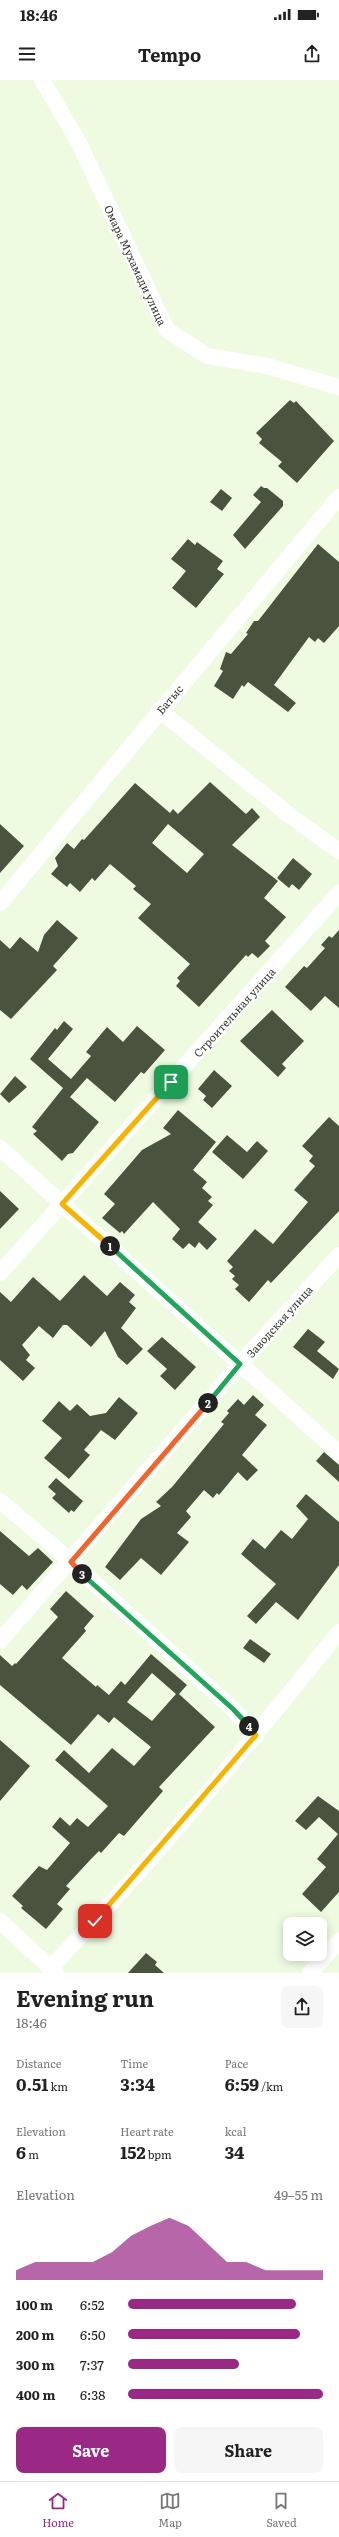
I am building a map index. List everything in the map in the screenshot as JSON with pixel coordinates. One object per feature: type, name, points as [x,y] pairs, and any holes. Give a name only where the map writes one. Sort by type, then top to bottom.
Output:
[{"type":"street","name":"Омара Мухамади улица","points":[[42,80],[79,143],[167,330],[207,356],[267,366],[339,388]]},
{"type":"street","name":"Батыс","points":[[0,902],[159,710],[339,497]]},
{"type":"street","points":[[159,710],[293,818],[339,851]]},
{"type":"street","name":"Строительная улица","points":[[0,1273],[339,893]]},
{"type":"street","points":[[0,1148],[339,1453]]},
{"type":"street","name":"Заводская улица","points":[[0,1642],[71,1562],[240,1364],[339,1255]]},
{"type":"street","points":[[0,1501],[71,1562],[233,1709],[256,1735]]},
{"type":"street","points":[[0,1921],[53,1970],[256,1735],[339,1632]]},
{"type":"street","points":[[310,1973],[339,1941]]},
{"type":"building","points":[[290,400],[294,403],[296,401],[334,441],[297,483],[278,466],[282,462],[259,443],[262,439],[256,433]]},
{"type":"building","points":[[261,486],[267,488],[283,501],[283,506],[245,549],[233,535],[261,502],[253,495]]},
{"type":"building","points":[[221,489],[232,498],[222,511],[210,502]]},
{"type":"building","points":[[188,539],[195,545],[197,542],[223,561],[217,569],[224,574],[196,608],[172,588],[186,571],[171,559]]},
{"type":"building","points":[[318,544],[339,562],[339,626],[324,643],[318,638],[315,642],[309,637],[274,685],[296,703],[288,712],[248,682],[244,687],[242,685],[233,699],[214,686],[223,671],[220,669],[226,652],[231,654],[248,634],[246,633],[254,621],[258,621]]},
{"type":"building","points":[[210,782],[246,814],[252,808],[260,817],[232,845],[278,881],[264,898],[286,917],[265,941],[270,946],[258,958],[252,953],[248,957],[246,955],[199,1007],[176,986],[180,981],[177,978],[190,964],[138,918],[151,904],[133,889],[136,886],[110,864],[95,881],[92,878],[80,892],[70,883],[67,887],[51,874],[58,866],[55,858],[67,843],[74,849],[82,839],[84,840],[135,783],[170,813],[173,809],[178,814]],"holes":[[[168,824],[204,854],[187,873],[152,843]]]},
{"type":"building","points":[[0,824],[24,846],[0,873]]},
{"type":"building","points":[[293,858],[312,874],[299,890],[292,884],[289,888],[277,878]]},
{"type":"building","points":[[57,920],[78,938],[53,966],[57,970],[11,1019],[0,1010],[0,940],[10,949],[20,937],[38,952],[44,935]]},
{"type":"building","points":[[339,930],[339,1008],[325,996],[311,1011],[285,987],[304,966],[307,968],[325,948],[321,945],[329,936],[332,938]]},
{"type":"building","points":[[272,1010],[304,1041],[282,1064],[286,1068],[278,1077],[240,1041]]},
{"type":"building","points":[[64,1021],[73,1029],[48,1059],[71,1079],[91,1056],[86,1052],[107,1027],[123,1042],[137,1026],[165,1050],[144,1074],[141,1072],[115,1102],[87,1078],[70,1097],[99,1122],[73,1153],[68,1154],[62,1161],[33,1134],[37,1131],[32,1127],[63,1088],[30,1059],[55,1028],[57,1030]]},
{"type":"building","points":[[214,1070],[232,1086],[212,1108],[203,1100],[206,1096],[198,1089]]},
{"type":"building","points":[[15,1076],[27,1087],[9,1103],[0,1094]]},
{"type":"building","points":[[178,1110],[216,1142],[193,1170],[207,1182],[202,1188],[212,1197],[208,1201],[213,1205],[198,1222],[217,1239],[207,1250],[199,1242],[195,1248],[189,1243],[183,1249],[172,1239],[180,1229],[153,1202],[124,1234],[122,1231],[120,1233],[102,1218],[115,1204],[104,1194],[142,1150],[171,1134],[163,1128]]},
{"type":"building","points":[[329,1117],[339,1126],[339,1211],[271,1283],[268,1280],[249,1302],[235,1289],[239,1285],[232,1279],[235,1276],[229,1271],[233,1267],[227,1261],[255,1229],[273,1244],[308,1202],[294,1190],[315,1166],[309,1161],[313,1156],[302,1146]]},
{"type":"building","points":[[227,1135],[247,1152],[257,1141],[268,1151],[243,1179],[212,1152]]},
{"type":"building","points":[[0,1191],[19,1209],[0,1229]]},
{"type":"building","points":[[84,1275],[107,1296],[120,1282],[135,1295],[129,1302],[136,1308],[121,1328],[143,1349],[127,1365],[118,1357],[105,1331],[91,1347],[67,1325],[63,1325],[53,1338],[39,1326],[22,1345],[30,1355],[26,1360],[35,1368],[23,1381],[0,1360],[0,1292],[11,1302],[33,1277],[60,1301]]},
{"type":"building","points":[[308,1329],[325,1342],[317,1351],[339,1369],[333,1379],[293,1347]]},
{"type":"building","points":[[162,1337],[196,1367],[175,1390],[160,1376],[167,1369],[147,1351]]},
{"type":"building","points":[[253,1395],[264,1405],[255,1415],[267,1425],[242,1455],[258,1470],[247,1481],[238,1472],[219,1495],[217,1493],[213,1498],[204,1490],[186,1511],[191,1517],[177,1533],[189,1542],[161,1575],[141,1558],[120,1580],[105,1567],[141,1519],[161,1506],[156,1502],[172,1487],[224,1424],[221,1422],[229,1413],[227,1411],[238,1399],[244,1405]]},
{"type":"building","points":[[119,1397],[138,1413],[115,1440],[101,1430],[84,1450],[90,1455],[69,1479],[44,1458],[62,1438],[42,1421],[59,1401],[70,1411],[77,1404],[90,1416],[106,1413]]},
{"type":"building","points":[[324,1452],[339,1465],[339,1482],[316,1461]]},
{"type":"building","points":[[56,1478],[83,1501],[74,1512],[71,1510],[69,1513],[52,1498],[56,1494],[48,1487]]},
{"type":"building","points":[[306,1494],[339,1522],[339,1565],[298,1620],[276,1602],[256,1624],[247,1616],[276,1584],[241,1554],[253,1539],[265,1549],[281,1530],[292,1539],[308,1519],[296,1506]]},
{"type":"building","points":[[0,1531],[29,1556],[38,1548],[53,1562],[27,1590],[22,1585],[13,1595],[0,1584]]},
{"type":"building","points":[[66,1591],[94,1616],[84,1628],[86,1631],[62,1658],[96,1687],[97,1685],[109,1695],[121,1681],[125,1685],[151,1654],[187,1685],[179,1694],[215,1727],[159,1787],[163,1791],[124,1836],[119,1833],[101,1853],[99,1851],[92,1858],[66,1886],[70,1889],[57,1904],[63,1909],[46,1929],[21,1908],[23,1906],[12,1896],[39,1866],[47,1870],[70,1843],[52,1827],[60,1817],[70,1826],[77,1818],[88,1827],[108,1806],[55,1760],[64,1750],[89,1773],[112,1748],[134,1766],[151,1747],[114,1717],[109,1723],[98,1714],[71,1745],[0,1685],[0,1655],[12,1666],[15,1663],[16,1664],[58,1617],[50,1609]],"holes":[[[152,1673],[176,1694],[152,1721],[127,1702]]]},
{"type":"building","points":[[250,1639],[271,1654],[264,1663],[243,1648]]},
{"type":"building","points":[[0,1740],[30,1766],[0,1801]]},
{"type":"building","points":[[318,1796],[339,1811],[339,1892],[321,1912],[302,1894],[326,1867],[317,1859],[338,1834],[319,1817],[306,1830],[295,1821]]},
{"type":"building","points":[[146,1953],[157,1962],[155,1965],[164,1973],[128,1973]]},
{"type":"route","points":[[95,1921],[256,1735],[233,1709],[80,1572],[71,1562],[191,1424],[240,1364],[62,1204],[171,1082]]}]
